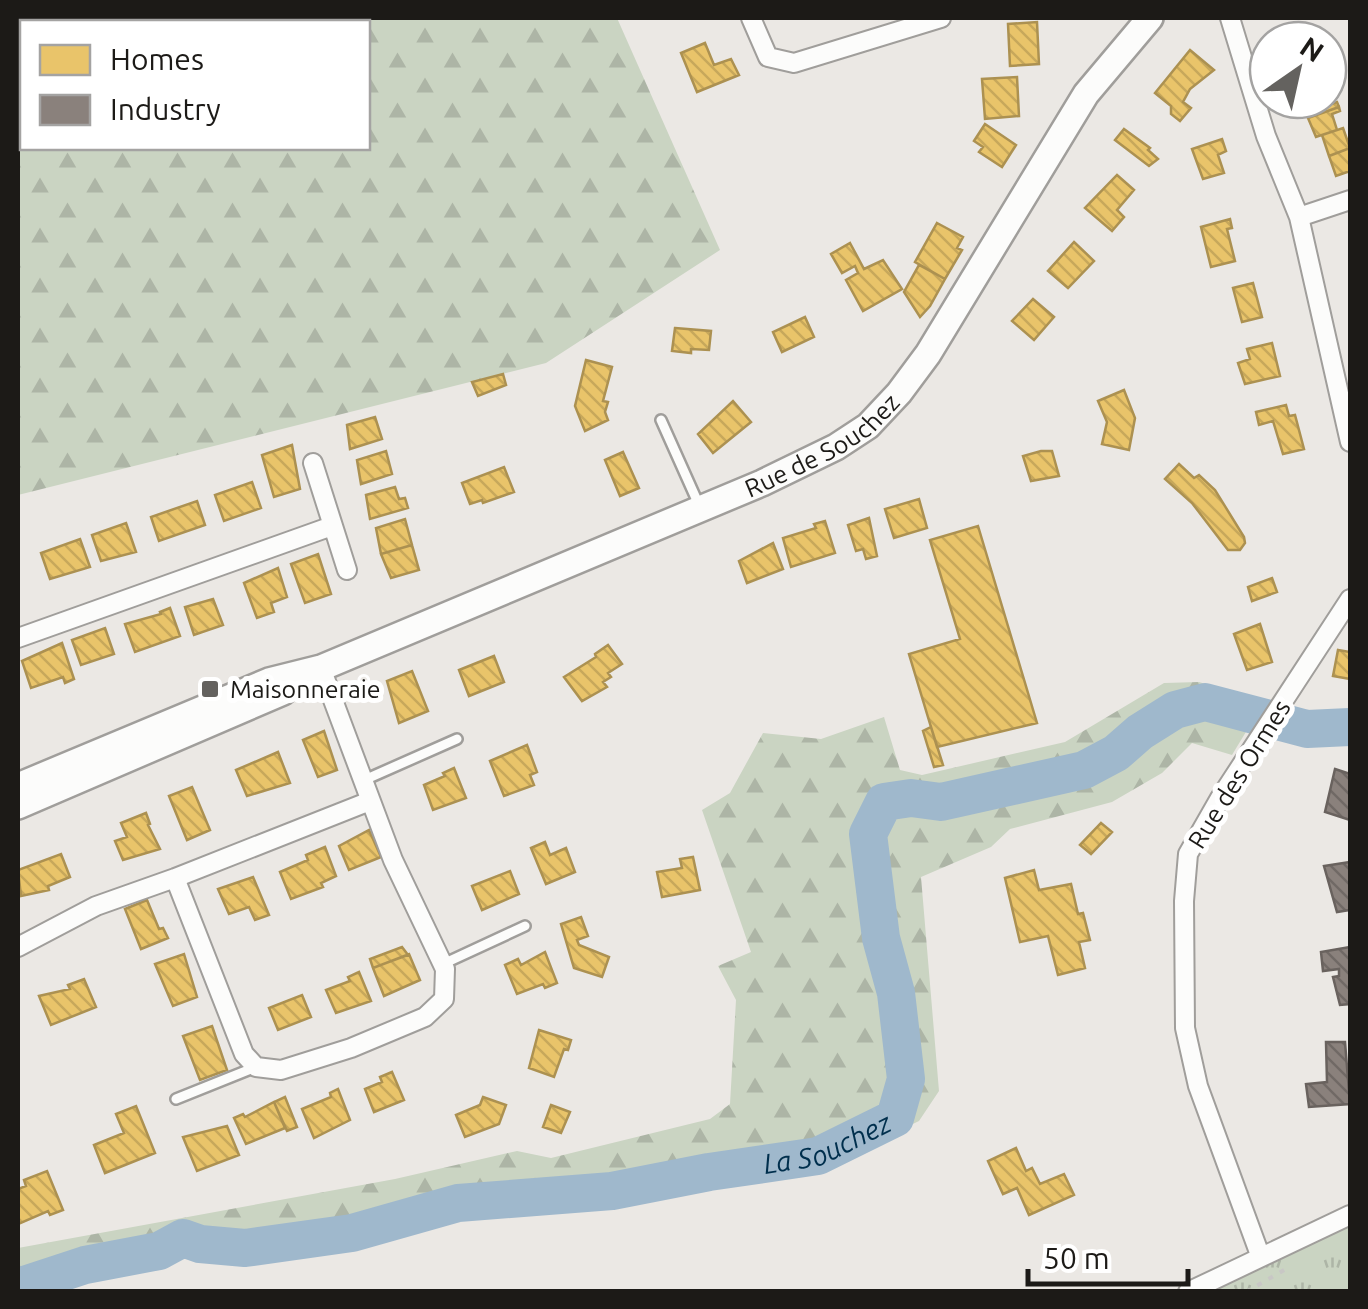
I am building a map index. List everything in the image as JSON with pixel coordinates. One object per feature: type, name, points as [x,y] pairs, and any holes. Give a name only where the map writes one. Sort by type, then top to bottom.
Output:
[{"type":"main road","name":"Rue de Souchez","points":[[21,790],[276,696],[321,668],[762,483],[868,426],[899,394],[928,354],[1086,94],[1150,18]]},
{"type":"street","points":[[751,18],[768,56],[794,62],[941,18]]},
{"type":"street","points":[[1230,18],[1266,136],[1299,217],[1350,442]]},
{"type":"street","points":[[1299,217],[1350,200]]},
{"type":"street","points":[[313,463],[347,570]]},
{"type":"street","points":[[18,638],[332,526]]},
{"type":"street","name":"Rue des Ormes","points":[[1260,1255],[1198,1086],[1186,1028],[1184,901],[1188,854],[1350,598]]},
{"type":"street","points":[[175,878],[244,1054],[256,1067],[280,1070],[351,1048],[426,1017],[444,1000],[442,964],[393,860],[321,668]]},
{"type":"street","points":[[18,947],[96,906],[370,801]]},
{"type":"street","points":[[1188,1292],[1350,1215]]},
{"type":"lane","points":[[661,420],[700,508]]},
{"type":"lane","points":[[362,781],[457,740]]},
{"type":"lane","points":[[442,964],[524,926]]},
{"type":"lane","points":[[176,1099],[256,1067]]},
{"type":"green space","points":[[18,18],[617,18],[720,250],[546,363],[18,495]]},
{"type":"green space","points":[[1199,682],[1264,702],[1232,755],[1192,743],[1162,773],[1112,802],[1010,829],[991,847],[921,877],[939,1091],[919,1121],[810,1174],[635,1205],[545,1213],[508,1206],[489,1208],[431,1230],[391,1231],[324,1246],[186,1253],[38,1291],[18,1291],[18,1248],[395,1179],[517,1151],[551,1158],[710,1119],[730,1104],[736,1000],[718,966],[751,952],[702,810],[730,793],[763,733],[821,739],[884,717],[900,770],[922,775],[1065,742],[1164,683]]},
{"type":"green space","points":[[1350,1224],[1350,1291],[1210,1292]]},
{"type":"building: Homes","points":[[1037,22],[1039,64],[1010,66],[1008,24]]},
{"type":"building: Homes","points":[[705,43],[714,65],[731,59],[739,75],[697,92],[681,53]]},
{"type":"building: Homes","points":[[1190,50],[1214,70],[1190,89],[1183,102],[1191,108],[1180,121],[1171,114],[1171,106],[1155,93]]},
{"type":"building: Homes","points":[[1017,77],[1019,116],[985,119],[982,79]]},
{"type":"building: Homes","points":[[1309,120],[1334,120],[1337,130],[1316,137]]},
{"type":"building: Homes","points":[[985,124],[1016,145],[1002,167],[979,152],[983,147],[974,141]]},
{"type":"building: Homes","points":[[1343,128],[1350,148],[1329,156],[1322,135]]},
{"type":"building: Homes","points":[[1124,129],[1158,159],[1149,166],[1115,140]]},
{"type":"building: Homes","points":[[1222,139],[1226,151],[1218,155],[1224,173],[1203,179],[1192,149]]},
{"type":"building: Homes","points":[[1350,148],[1350,171],[1336,176],[1329,156]]},
{"type":"building: Homes","points":[[1117,175],[1134,190],[1117,210],[1124,217],[1112,231],[1085,208]]},
{"type":"building: Homes","points":[[1230,219],[1232,228],[1227,229],[1235,261],[1211,267],[1201,227]]},
{"type":"building: Homes","points":[[937,223],[963,237],[957,248],[962,250],[945,279],[915,262]]},
{"type":"building: Homes","points":[[1074,242],[1094,261],[1068,288],[1048,271]]},
{"type":"building: Homes","points":[[850,243],[864,269],[883,260],[902,289],[863,311],[846,280],[858,273],[855,266],[842,273],[831,254]]},
{"type":"building: Homes","points":[[919,265],[945,279],[920,317],[904,292]]},
{"type":"building: Homes","points":[[1253,283],[1262,317],[1242,322],[1233,288]]},
{"type":"building: Homes","points":[[1033,299],[1054,317],[1034,340],[1012,321]]},
{"type":"building: Homes","points":[[805,317],[814,337],[782,352],[773,332]]},
{"type":"building: Homes","points":[[675,328],[711,331],[709,350],[672,351]]},
{"type":"building: Homes","points":[[1272,343],[1280,376],[1245,384],[1238,363],[1250,359],[1247,349]]},
{"type":"building: Homes","points":[[586,360],[612,367],[603,401],[608,402],[608,420],[585,431],[575,406]]},
{"type":"building: Homes","points":[[503,374],[506,385],[478,396],[472,382]]},
{"type":"building: Homes","points":[[1124,390],[1135,418],[1129,450],[1102,444],[1107,422],[1098,401]]},
{"type":"building: Homes","points":[[733,401],[751,422],[713,453],[698,434]]},
{"type":"building: Homes","points":[[1286,405],[1289,416],[1295,415],[1304,449],[1283,454],[1273,421],[1259,425],[1256,412]]},
{"type":"building: Homes","points":[[375,417],[382,439],[350,449],[347,425]]},
{"type":"building: Homes","points":[[292,445],[300,489],[274,497],[262,455]]},
{"type":"building: Homes","points":[[386,451],[392,474],[361,484],[357,460]]},
{"type":"building: Homes","points":[[1052,451],[1059,476],[1031,481],[1023,456]]},
{"type":"building: Homes","points":[[623,452],[639,488],[620,496],[605,460]]},
{"type":"building: Homes","points":[[1179,464],[1215,490],[1244,537],[1240,550],[1228,550],[1192,503],[1165,479]]},
{"type":"building: Homes","points":[[504,467],[514,492],[470,504],[462,483]]},
{"type":"building: Homes","points":[[252,482],[261,508],[224,521],[215,495]]},
{"type":"building: Homes","points":[[395,487],[408,508],[370,519],[366,495]]},
{"type":"building: Homes","points":[[919,499],[927,528],[894,538],[885,509]]},
{"type":"building: Homes","points":[[197,501],[205,525],[159,541],[151,517]]},
{"type":"building: Homes","points":[[869,518],[877,556],[866,559],[863,549],[856,551],[848,525]]},
{"type":"building: Homes","points":[[405,519],[412,545],[381,554],[376,528]]},
{"type":"building: Homes","points":[[825,521],[835,553],[791,567],[783,538],[816,528],[814,524]]},
{"type":"building: Homes","points":[[126,523],[136,552],[101,561],[92,535]]},
{"type":"building: Homes","points":[[978,526],[1037,723],[937,747],[909,654],[960,639],[930,540]]},
{"type":"building: Homes","points":[[80,539],[90,567],[50,579],[41,553]]},
{"type":"building: Homes","points":[[773,543],[783,569],[747,583],[739,561]]},
{"type":"building: Homes","points":[[412,545],[419,570],[391,578],[381,554]]},
{"type":"building: Homes","points":[[318,554],[331,594],[305,603],[291,564]]},
{"type":"building: Homes","points":[[278,568],[287,597],[271,603],[274,612],[257,618],[244,583]]},
{"type":"building: Homes","points":[[1272,578],[1277,592],[1252,601],[1248,587]]},
{"type":"building: Homes","points":[[213,599],[223,625],[194,635],[185,607]]},
{"type":"building: Homes","points":[[170,608],[180,636],[135,652],[125,624]]},
{"type":"building: Homes","points":[[1260,624],[1272,662],[1247,670],[1234,634]]},
{"type":"building: Homes","points":[[105,628],[114,654],[81,665],[72,640]]},
{"type":"building: Homes","points":[[62,643],[74,679],[65,683],[63,677],[31,688],[22,661]]},
{"type":"building: Homes","points":[[608,645],[622,664],[608,673],[611,677],[603,682],[607,687],[582,701],[564,677]]},
{"type":"building: Homes","points":[[1338,650],[1350,652],[1350,679],[1333,676]]},
{"type":"building: Homes","points":[[494,656],[504,682],[469,696],[459,670]]},
{"type":"building: Homes","points":[[412,671],[428,711],[399,723],[387,681]]},
{"type":"building: Homes","points":[[931,727],[943,765],[934,767],[923,731]]},
{"type":"building: Homes","points":[[324,731],[337,770],[318,777],[303,740]]},
{"type":"building: Homes","points":[[527,745],[537,772],[530,775],[534,785],[504,796],[490,761]]},
{"type":"building: Homes","points":[[278,752],[290,783],[247,796],[236,770]]},
{"type":"building: Homes","points":[[454,768],[466,798],[433,810],[424,785]]},
{"type":"building: Homes","points":[[192,787],[210,830],[187,840],[169,796]]},
{"type":"building: Homes","points":[[146,813],[160,849],[123,860],[115,841],[127,837],[121,823]]},
{"type":"building: Homes","points":[[1101,823],[1112,832],[1091,854],[1080,845]]},
{"type":"building: Homes","points":[[369,830],[381,857],[349,870],[339,846]]},
{"type":"building: Homes","points":[[545,842],[550,855],[566,848],[575,872],[546,884],[531,848]]},
{"type":"building: Homes","points":[[325,847],[336,876],[321,883],[323,887],[291,899],[280,872],[308,860],[306,855]]},
{"type":"building: Homes","points":[[61,854],[70,877],[48,886],[49,890],[21,896],[18,870]]},
{"type":"building: Homes","points":[[693,857],[700,890],[662,897],[657,872],[682,868],[680,859]]},
{"type":"building: Homes","points":[[1034,870],[1039,890],[1071,884],[1078,914],[1083,913],[1090,940],[1079,942],[1085,968],[1058,975],[1048,936],[1020,942],[1005,878]]},
{"type":"building: Homes","points":[[510,871],[519,894],[482,910],[472,886]]},
{"type":"building: Homes","points":[[253,877],[269,915],[255,920],[249,907],[229,914],[218,889]]},
{"type":"building: Homes","points":[[147,900],[159,929],[163,928],[168,938],[141,949],[125,909]]},
{"type":"building: Homes","points":[[581,917],[588,936],[577,940],[579,945],[609,957],[602,977],[574,968],[561,924]]},
{"type":"building: Homes","points":[[402,947],[408,955],[373,968],[370,959]]},
{"type":"building: Homes","points":[[545,952],[557,983],[517,994],[505,965],[518,959],[521,965]]},
{"type":"building: Homes","points":[[184,954],[197,997],[173,1006],[155,964]]},
{"type":"building: Homes","points":[[409,954],[420,980],[384,996],[373,968]]},
{"type":"building: Homes","points":[[359,972],[371,1001],[336,1013],[326,990],[350,981],[348,977]]},
{"type":"building: Homes","points":[[84,979],[96,1007],[51,1025],[39,996],[70,989],[68,985]]},
{"type":"building: Homes","points":[[302,995],[311,1017],[278,1030],[269,1008]]},
{"type":"building: Homes","points":[[212,1026],[227,1070],[200,1080],[183,1036]]},
{"type":"building: Homes","points":[[539,1030],[571,1040],[554,1077],[529,1068]]},
{"type":"building: Homes","points":[[392,1072],[404,1100],[374,1112],[365,1089],[382,1082],[380,1077]]},
{"type":"building: Homes","points":[[338,1089],[350,1120],[314,1138],[302,1109],[331,1097],[330,1093]]},
{"type":"building: Homes","points":[[285,1097],[297,1127],[287,1131],[274,1102]]},
{"type":"building: Homes","points":[[483,1097],[506,1105],[499,1124],[465,1137],[456,1115],[480,1105]]},
{"type":"building: Homes","points":[[274,1102],[285,1128],[246,1144],[234,1118],[243,1114],[245,1117]]},
{"type":"building: Homes","points":[[551,1105],[570,1112],[561,1133],[543,1127]]},
{"type":"building: Homes","points":[[136,1106],[155,1153],[105,1173],[94,1145],[124,1133],[116,1114]]},
{"type":"building: Homes","points":[[227,1126],[239,1155],[197,1171],[183,1137]]},
{"type":"building: Homes","points":[[1016,1148],[1026,1171],[1032,1168],[1040,1184],[1064,1174],[1074,1195],[1029,1215],[1017,1188],[1003,1194],[988,1161]]},
{"type":"building: Homes","points":[[47,1171],[63,1210],[50,1215],[48,1211],[18,1224],[18,1189],[26,1186],[24,1180]]},
{"type":"building: Industry","points":[[1335,769],[1350,774],[1350,820],[1325,812]]},
{"type":"building: Industry","points":[[1350,862],[1350,910],[1337,912],[1324,866]]},
{"type":"building: Industry","points":[[1350,947],[1350,1004],[1340,1005],[1333,977],[1339,976],[1339,969],[1323,971],[1321,952]]},
{"type":"building: Industry","points":[[1326,1042],[1345,1042],[1350,1104],[1309,1107],[1306,1084],[1327,1082]]},
{"type":"waterway","name":"La Souchez","points":[[18,1287],[85,1265],[159,1251],[183,1238],[200,1244],[245,1248],[352,1233],[458,1203],[612,1191],[818,1156],[895,1118],[906,1079],[896,993],[881,938],[868,834],[884,802],[911,798],[941,802],[1084,770],[1116,753],[1175,710],[1205,702],[1307,729],[1350,727]]},
{"type":"place","name":"Maisonneraie","points":[[210,689]]}]
